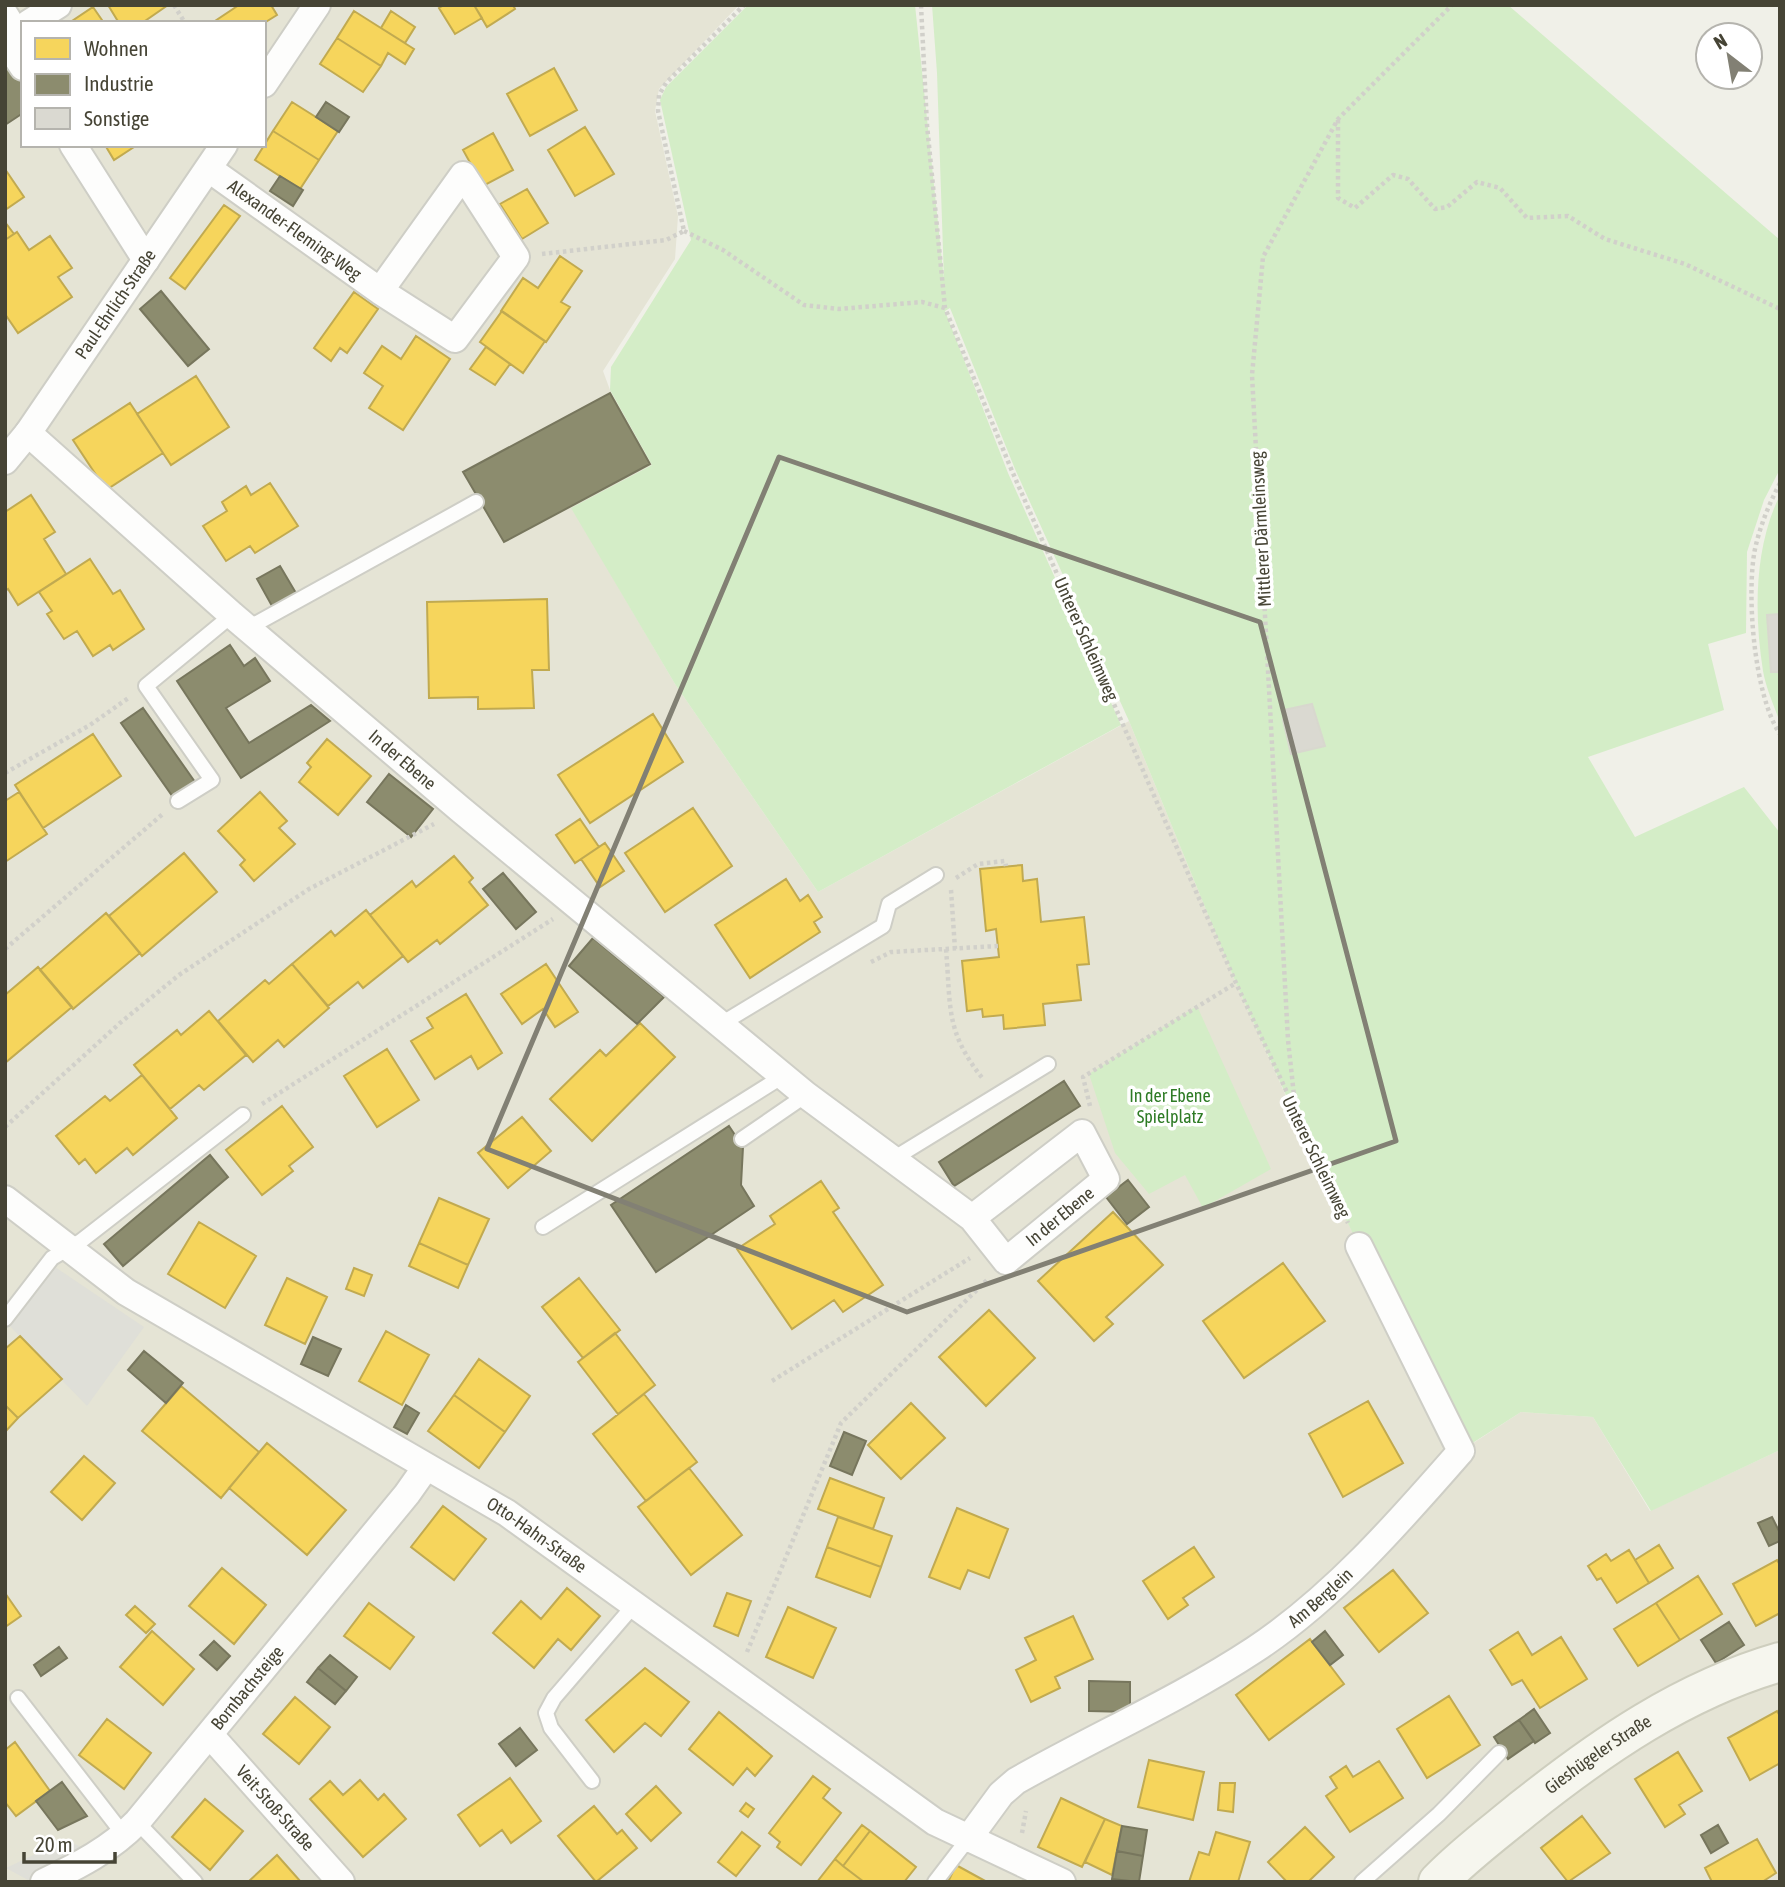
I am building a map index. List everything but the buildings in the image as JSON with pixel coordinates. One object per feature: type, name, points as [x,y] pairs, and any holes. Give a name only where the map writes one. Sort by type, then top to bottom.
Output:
[{"type":"street","points":[[29,21],[58,5]]},
{"type":"street","points":[[266,81],[317,5]]},
{"type":"street","points":[[14,29],[21,59]]},
{"type":"street","points":[[74,147],[146,260]]},
{"type":"street","name":"Paul-Ehrlich-Straße","points":[[5,461],[28,433],[223,147]]},
{"type":"street","name":"Alexander-Fleming-Weg","points":[[209,169],[380,291],[455,339],[516,257],[463,175],[380,291]]},
{"type":"street","name":"In der Ebene","points":[[28,433],[240,621],[460,809],[806,1095],[972,1218],[999,1253],[1106,1179],[1082,1133]]},
{"type":"street","points":[[972,1218],[1082,1133]]},
{"type":"street","name":"Otto-Hahn-Straße","points":[[5,1199],[67,1250],[126,1292],[507,1513],[935,1822],[1062,1882]]},
{"type":"street","name":"Am Berglein","points":[[968,1839],[1001,1794],[1016,1781],[1213,1676],[1256,1649],[1312,1605],[1361,1559],[1461,1451],[1359,1246]]},
{"type":"street","name":"Bornbachsteige","points":[[44,1882],[80,1866],[131,1829],[407,1494],[426,1467]]},
{"type":"street","name":"Gieshügeler Straße","points":[[1438,1882],[1458,1861],[1539,1797],[1636,1726],[1703,1691],[1780,1662]]},
{"type":"street","name":"Veit-Stoß-Straße","points":[[210,1735],[341,1882]]},
{"type":"lane","points":[[178,802],[212,780],[146,686],[240,621],[476,502]]},
{"type":"lane","points":[[721,1024],[883,926],[890,904],[936,875]]},
{"type":"lane","points":[[893,1159],[1048,1064]]},
{"type":"lane","points":[[543,1227],[783,1076]]},
{"type":"lane","points":[[742,1139],[806,1095]]},
{"type":"lane","points":[[5,1320],[52,1258],[67,1250],[243,1115]]},
{"type":"lane","points":[[592,1781],[551,1728],[547,1713],[554,1698],[635,1604]]},
{"type":"lane","points":[[18,1698],[131,1829],[195,1882]]},
{"type":"lane","points":[[1362,1882],[1439,1814],[1499,1753]]},
{"type":"lane","points":[[935,1882],[968,1839]]},
{"type":"path","points":[[174,5],[184,21]]},
{"type":"path","points":[[684,231],[658,111],[659,95],[666,83],[744,5]]},
{"type":"path","name":"Unterer Schleimweg","points":[[921,5],[927,125],[945,308],[1012,471],[1236,983],[1297,1119],[1359,1246]]},
{"type":"path","name":"Mittlerer Därmleinsweg","points":[[1297,1119],[1288,1040],[1252,375],[1263,257],[1338,120],[1452,5]]},
{"type":"path","points":[[1338,120],[1338,198],[1355,208],[1393,175],[1408,178],[1435,209],[1447,207],[1477,182],[1500,188],[1527,218],[1568,216],[1605,239],[1685,264],[1780,309]]},
{"type":"path","points":[[516,257],[666,240],[684,231]]},
{"type":"path","points":[[684,231],[723,250],[804,305],[839,309],[922,302],[945,308]]},
{"type":"path","points":[[1780,483],[1766,510],[1755,552],[1753,630],[1757,674],[1780,734]]},
{"type":"path","points":[[5,773],[90,725],[146,686]]},
{"type":"path","points":[[5,949],[178,802]]},
{"type":"path","points":[[5,1127],[120,1023],[179,975],[309,889],[460,809]]},
{"type":"path","points":[[955,949],[950,882],[978,864],[1005,861],[1006,866]]},
{"type":"path","points":[[243,1115],[578,904]]},
{"type":"path","points":[[868,964],[891,952],[998,946]]},
{"type":"path","points":[[946,949],[952,1028],[961,1051],[996,1096]]},
{"type":"path","points":[[1082,1133],[1093,1119],[1083,1077],[1236,983]]},
{"type":"path","points":[[772,1381],[999,1253]]},
{"type":"path","points":[[735,1678],[841,1423],[999,1253]]},
{"type":"path","points":[[1021,1836],[1028,1803]]},
{"type":"highlighted area","points":[[779,457],[1260,622],[1396,1141],[907,1312],[487,1149]]},
{"type":"shaded area","points":[[5,5],[739,5],[659,89],[655,111],[678,216],[675,259],[603,371],[610,390],[652,465],[572,508],[675,684],[818,892],[1129,721],[1236,983],[1292,1110],[1461,1451],[1521,1412],[1593,1417],[1650,1511],[1780,1450],[1780,1882],[5,1882]]},
{"type":"shaded area","points":[[52,1265],[144,1327],[87,1406],[8,1324]]},
{"type":"shaded area","points":[[65,1840],[89,1850],[28,1880],[6,1868]]},
{"type":"green space","points":[[748,5],[915,5],[944,280],[932,5],[1508,5],[1780,240],[1780,469],[1764,500],[1747,552],[1746,633],[1708,644],[1724,710],[1588,757],[1635,837],[1744,787],[1780,833],[1780,1450],[1651,1511],[1593,1417],[1521,1412],[1460,1451],[1297,1120],[1236,983],[1129,721],[1015,469],[950,308],[945,311],[1008,473],[1121,725],[818,892],[675,684],[571,508],[652,465],[610,390],[611,367],[691,240],[660,100],[666,87]]},
{"type":"green space","points":[[1780,495],[1780,722],[1763,671],[1758,627],[1758,581],[1765,536]]},
{"type":"green space","name":"In der Ebene Spielplatz","points":[[1197,1006],[1271,1169],[1203,1208],[1185,1175],[1149,1194],[1115,1153],[1089,1074]]}]
